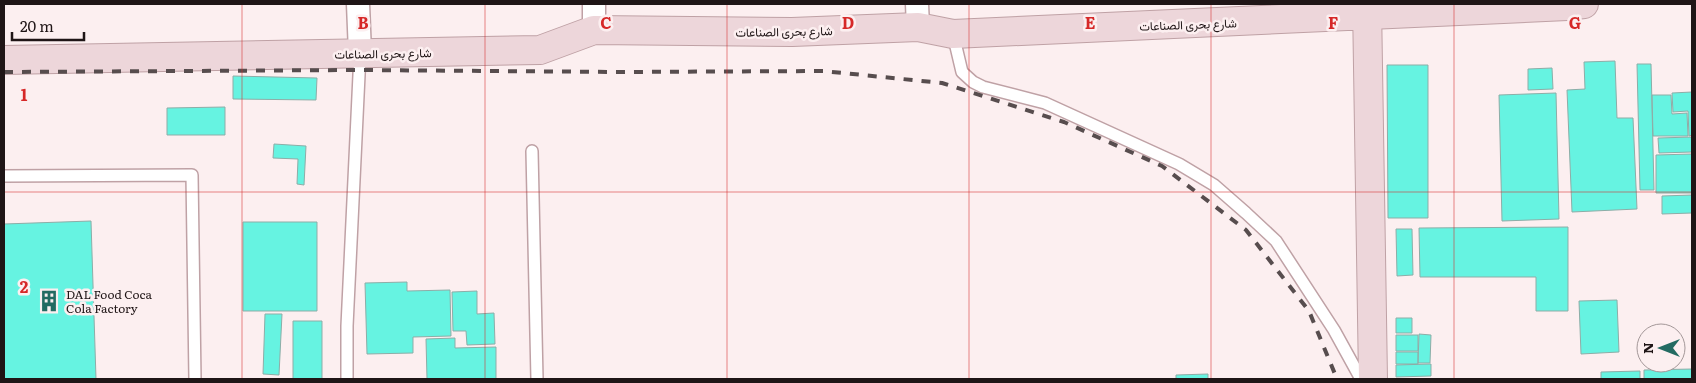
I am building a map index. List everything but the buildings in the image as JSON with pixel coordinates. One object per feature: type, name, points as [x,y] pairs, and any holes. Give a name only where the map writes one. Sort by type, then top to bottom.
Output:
[{"type":"street","points":[[358,4],[360,54]]},
{"type":"street","name":"شارع بحرى الصناعات","points":[[10,60],[540,50],[594,17],[792,32],[917,16],[953,34],[1367,10],[1567,6],[1584,4]]},
{"type":"street","points":[[1367,10],[1373,379]]},
{"type":"lane","points":[[953,34],[962,72],[972,82],[983,87],[1045,103],[1179,164],[1214,185],[1246,212],[1276,241],[1334,330],[1361,379]]},
{"type":"lane","points":[[347,379],[347,326],[360,54]]},
{"type":"lane","points":[[532,151],[537,379]]},
{"type":"lane","points":[[4,176],[192,175],[194,379]]},
{"type":"railway","points":[[4,72],[358,70],[823,71],[942,83],[1064,122],[1162,166],[1246,230],[1309,311],[1337,379]]},
{"type":"place","name":"DAL Food Coca Cola Factory","points":[[49,301]]}]
